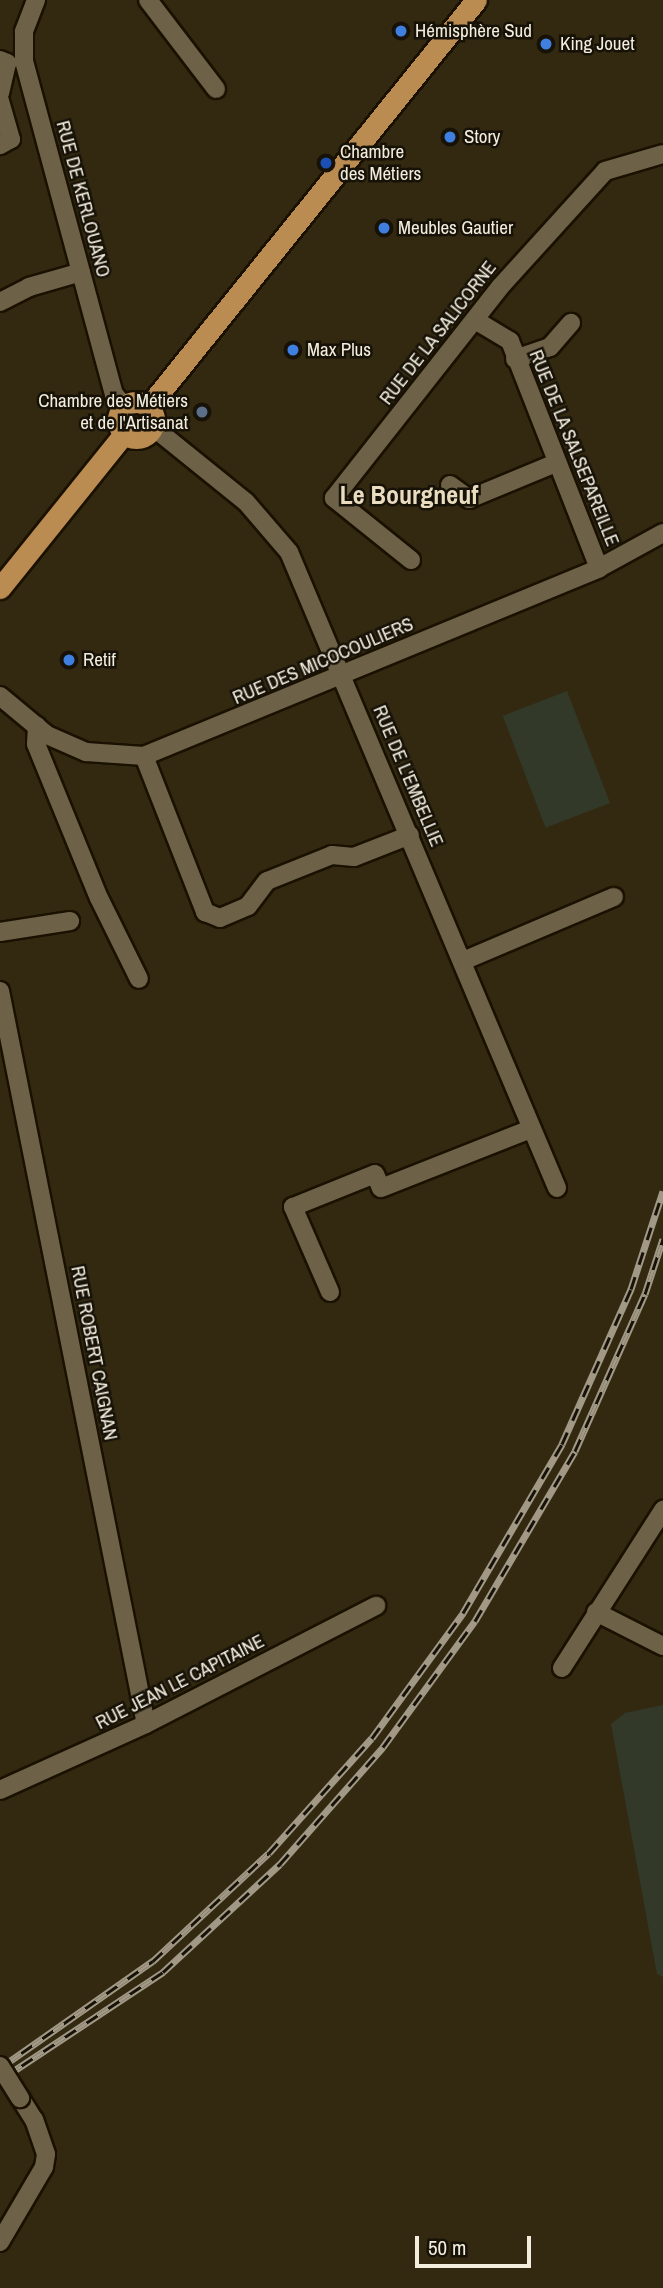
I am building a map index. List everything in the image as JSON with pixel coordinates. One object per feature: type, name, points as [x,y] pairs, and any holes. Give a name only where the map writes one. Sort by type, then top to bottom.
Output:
[{"type":"main road","points":[[124,435],[140,438],[151,417],[476,0]]},
{"type":"main road","points":[[124,435],[118,417],[124,406],[133,402],[151,417]]},
{"type":"main road","points":[[0,588],[124,435]]},
{"type":"street","name":"RUE DE KERLOUANO","points":[[36,0],[10,62],[81,272],[114,394],[124,406]]},
{"type":"street","points":[[148,0],[216,89]]},
{"type":"street","points":[[0,93],[10,62]]},
{"type":"street","points":[[0,101],[11,139],[0,145]]},
{"type":"street","name":"RUE DE LA SALICORNE","points":[[411,560],[334,498],[475,320],[605,171],[663,154]]},
{"type":"street","points":[[0,302],[29,287],[81,272]]},
{"type":"street","name":"RUE DE LA SALSEPAREILLE","points":[[475,320],[510,341],[599,568]]},
{"type":"street","points":[[515,359],[550,347],[570,323]]},
{"type":"street","name":"RUE DE L'EMBELLIE","points":[[151,417],[246,502],[289,552],[411,835],[557,1188]]},
{"type":"street","points":[[450,485],[469,499],[556,463]]},
{"type":"street","name":"RUE DES MICOCOULIERS","points":[[0,696],[37,726],[86,752],[144,756],[343,677],[599,568],[663,533]]},
{"type":"street","points":[[37,726],[36,744],[93,885],[139,979]]},
{"type":"street","points":[[144,756],[205,912],[220,918],[248,906],[267,881],[331,855],[354,857],[411,835]]},
{"type":"street","points":[[463,961],[614,897]]},
{"type":"street","points":[[0,932],[70,921]]},
{"type":"street","name":"RUE ROBERT CAIGNAN","points":[[0,991],[146,1724]]},
{"type":"street","points":[[330,1292],[293,1207],[375,1174],[381,1188],[531,1129]]},
{"type":"street","points":[[562,1668],[663,1510]]},
{"type":"street","name":"RUE JEAN LE CAPITAINE","points":[[0,1790],[146,1724],[376,1606]]},
{"type":"street","points":[[600,1606],[663,1646]]},
{"type":"street","points":[[0,2066],[34,2120],[46,2154],[44,2167],[0,2242]]},
{"type":"green space","points":[[567,691],[610,803],[546,828],[503,716]]},
{"type":"green space","points":[[663,1705],[663,1977],[657,1974],[611,1724],[625,1713]]},
{"type":"railway","points":[[0,2068],[153,1961],[269,1853],[372,1738],[463,1613],[562,1444],[631,1289],[663,1191]]},
{"type":"railway","points":[[0,2080],[163,1972],[280,1864],[383,1747],[475,1621],[575,1451],[645,1294],[663,1239]]},
{"type":"place","name":"Hémisphère Sud","points":[[401,31]]},
{"type":"place","name":"King Jouet","points":[[546,44]]},
{"type":"place","name":"Story","points":[[450,137]]},
{"type":"place","name":"Chambre des Métiers","points":[[326,163]]},
{"type":"place","name":"Meubles Gautier","points":[[384,228]]},
{"type":"place","name":"Max Plus","points":[[293,350]]},
{"type":"place","name":"Chambre des Métiers et de l'Artisanat","points":[[202,412]]},
{"type":"place","name":"Retif","points":[[69,660]]},
{"type":"district","name":"Le Bourgneuf","points":[[409,495]]}]
